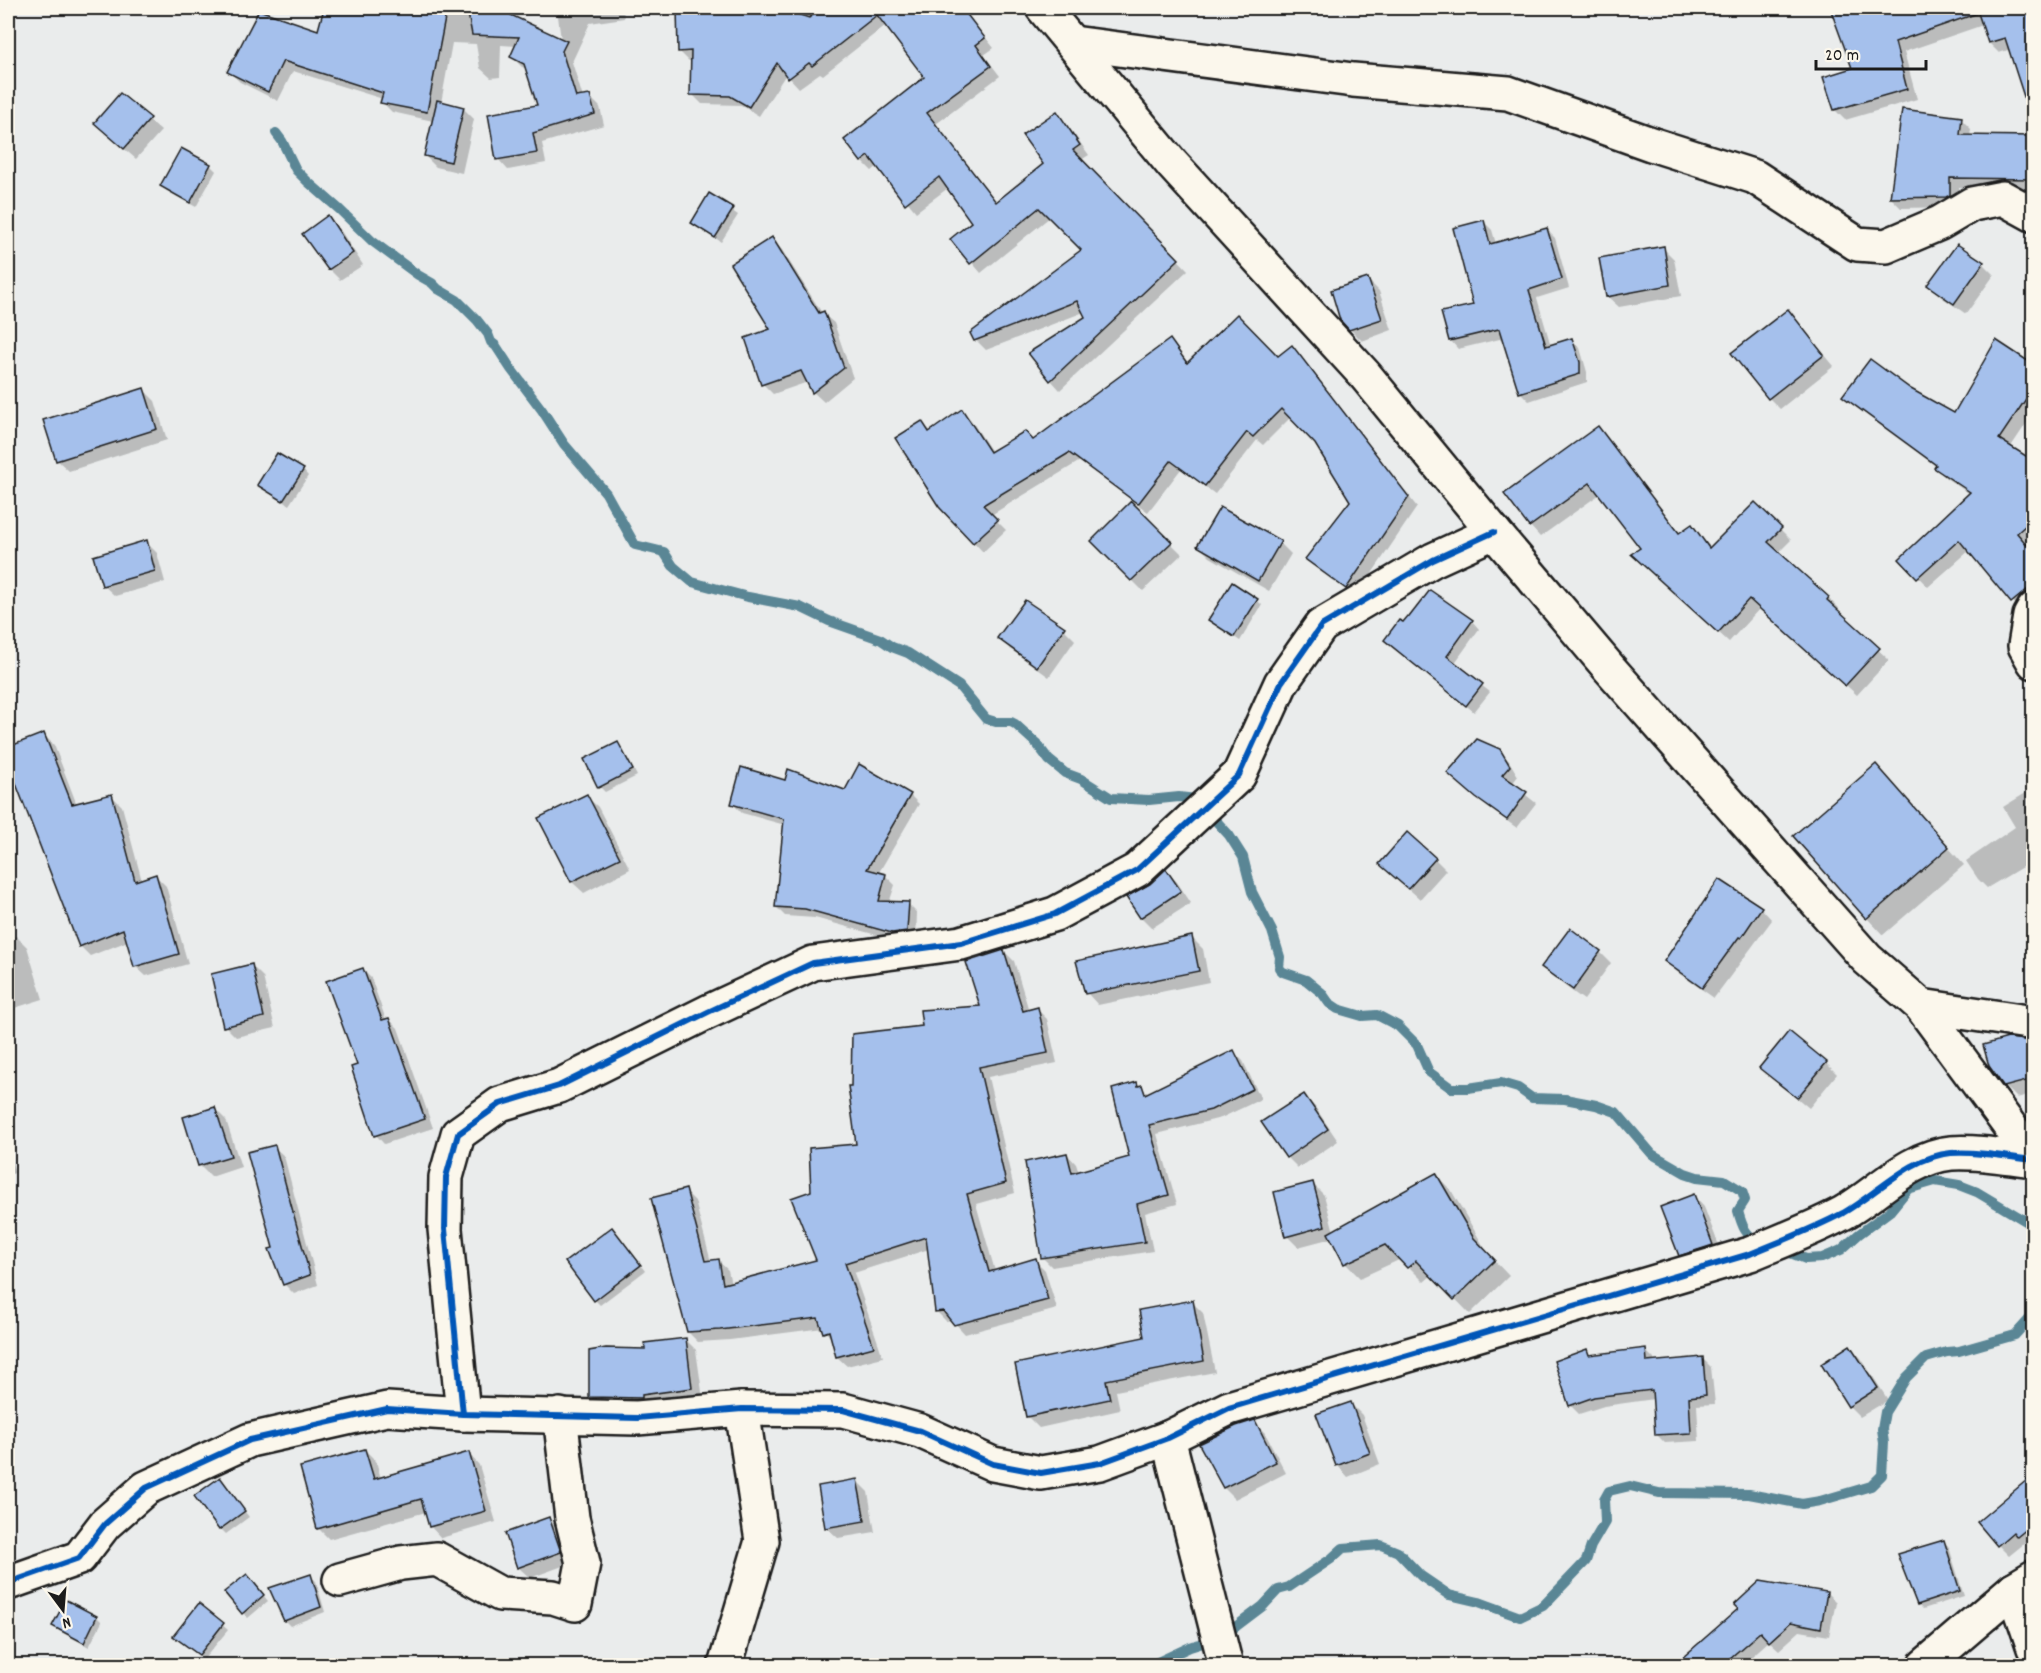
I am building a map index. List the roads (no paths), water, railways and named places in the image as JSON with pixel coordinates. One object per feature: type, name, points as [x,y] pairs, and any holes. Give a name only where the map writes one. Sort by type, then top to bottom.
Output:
[{"type":"street","points":[[1043,8],[1172,164],[1365,375],[1610,669],[1867,959],[1921,1006],[2034,1159]]},
{"type":"street","points":[[1072,43],[1353,80],[1508,93],[1651,144],[1755,177],[1857,244],[1886,246],[1940,223],[1972,204],[2003,198],[2034,215]]},
{"type":"street","points":[[463,1414],[445,1229],[446,1178],[458,1134],[500,1104],[559,1086],[813,963],[961,943],[1055,914],[1137,870],[1239,775],[1281,683],[1321,626],[1433,560],[1494,532]]},
{"type":"street","points":[[2034,609],[2030,616],[2025,646],[2034,662]]},
{"type":"street","points":[[1921,1006],[2034,1023]]},
{"type":"street","points":[[8,1583],[79,1558],[105,1524],[146,1488],[250,1440],[387,1409],[463,1414],[637,1418],[742,1409],[843,1410],[920,1431],[993,1464],[1041,1473],[1100,1463],[1168,1438],[1229,1408],[1750,1254],[1844,1212],[1922,1161],[1950,1153],[2034,1159]]},
{"type":"street","points":[[725,1665],[762,1540],[742,1409]]},
{"type":"street","points":[[340,1580],[401,1563],[437,1559],[500,1594],[553,1597],[575,1604],[584,1563],[572,1518],[560,1415]]},
{"type":"street","points":[[1168,1438],[1226,1665]]},
{"type":"street","points":[[2024,1583],[2034,1648]]},
{"type":"street","points":[[1924,1665],[2024,1583]]},
{"type":"waterway","points":[[276,133],[296,170],[308,182],[372,241],[457,300],[477,320],[564,444],[606,493],[635,545],[664,552],[673,566],[692,582],[748,597],[800,607],[829,621],[880,639],[908,653],[959,686],[986,719],[1015,724],[1037,744],[1049,760],[1065,773],[1081,779],[1111,798],[1196,799],[1229,835],[1243,857],[1252,892],[1272,931],[1280,957],[1279,968],[1283,972],[1306,980],[1338,1009],[1362,1016],[1377,1015],[1398,1026],[1417,1045],[1429,1072],[1451,1088],[1501,1083],[1518,1088],[1532,1098],[1565,1099],[1596,1105],[1616,1112],[1652,1154],[1685,1173],[1697,1177],[1724,1180],[1742,1191],[1745,1200],[1738,1211],[1741,1221],[1745,1230],[1760,1243]]},
{"type":"waterway","points":[[1780,1249],[1806,1259],[1822,1258],[1841,1250],[1890,1211],[1908,1189],[1935,1181],[1959,1185],[1977,1192],[2034,1226]]},
{"type":"waterway","points":[[1149,1666],[1190,1647],[1222,1637],[1263,1606],[1278,1590],[1289,1587],[1331,1559],[1343,1548],[1381,1545],[1398,1552],[1421,1576],[1449,1595],[1479,1602],[1520,1617],[1543,1606],[1586,1561],[1591,1546],[1605,1522],[1604,1500],[1609,1491],[1630,1486],[1659,1493],[1749,1494],[1802,1504],[1871,1486],[1882,1475],[1884,1443],[1882,1429],[1885,1412],[1906,1378],[1926,1358],[2015,1335],[2034,1314]]}]
